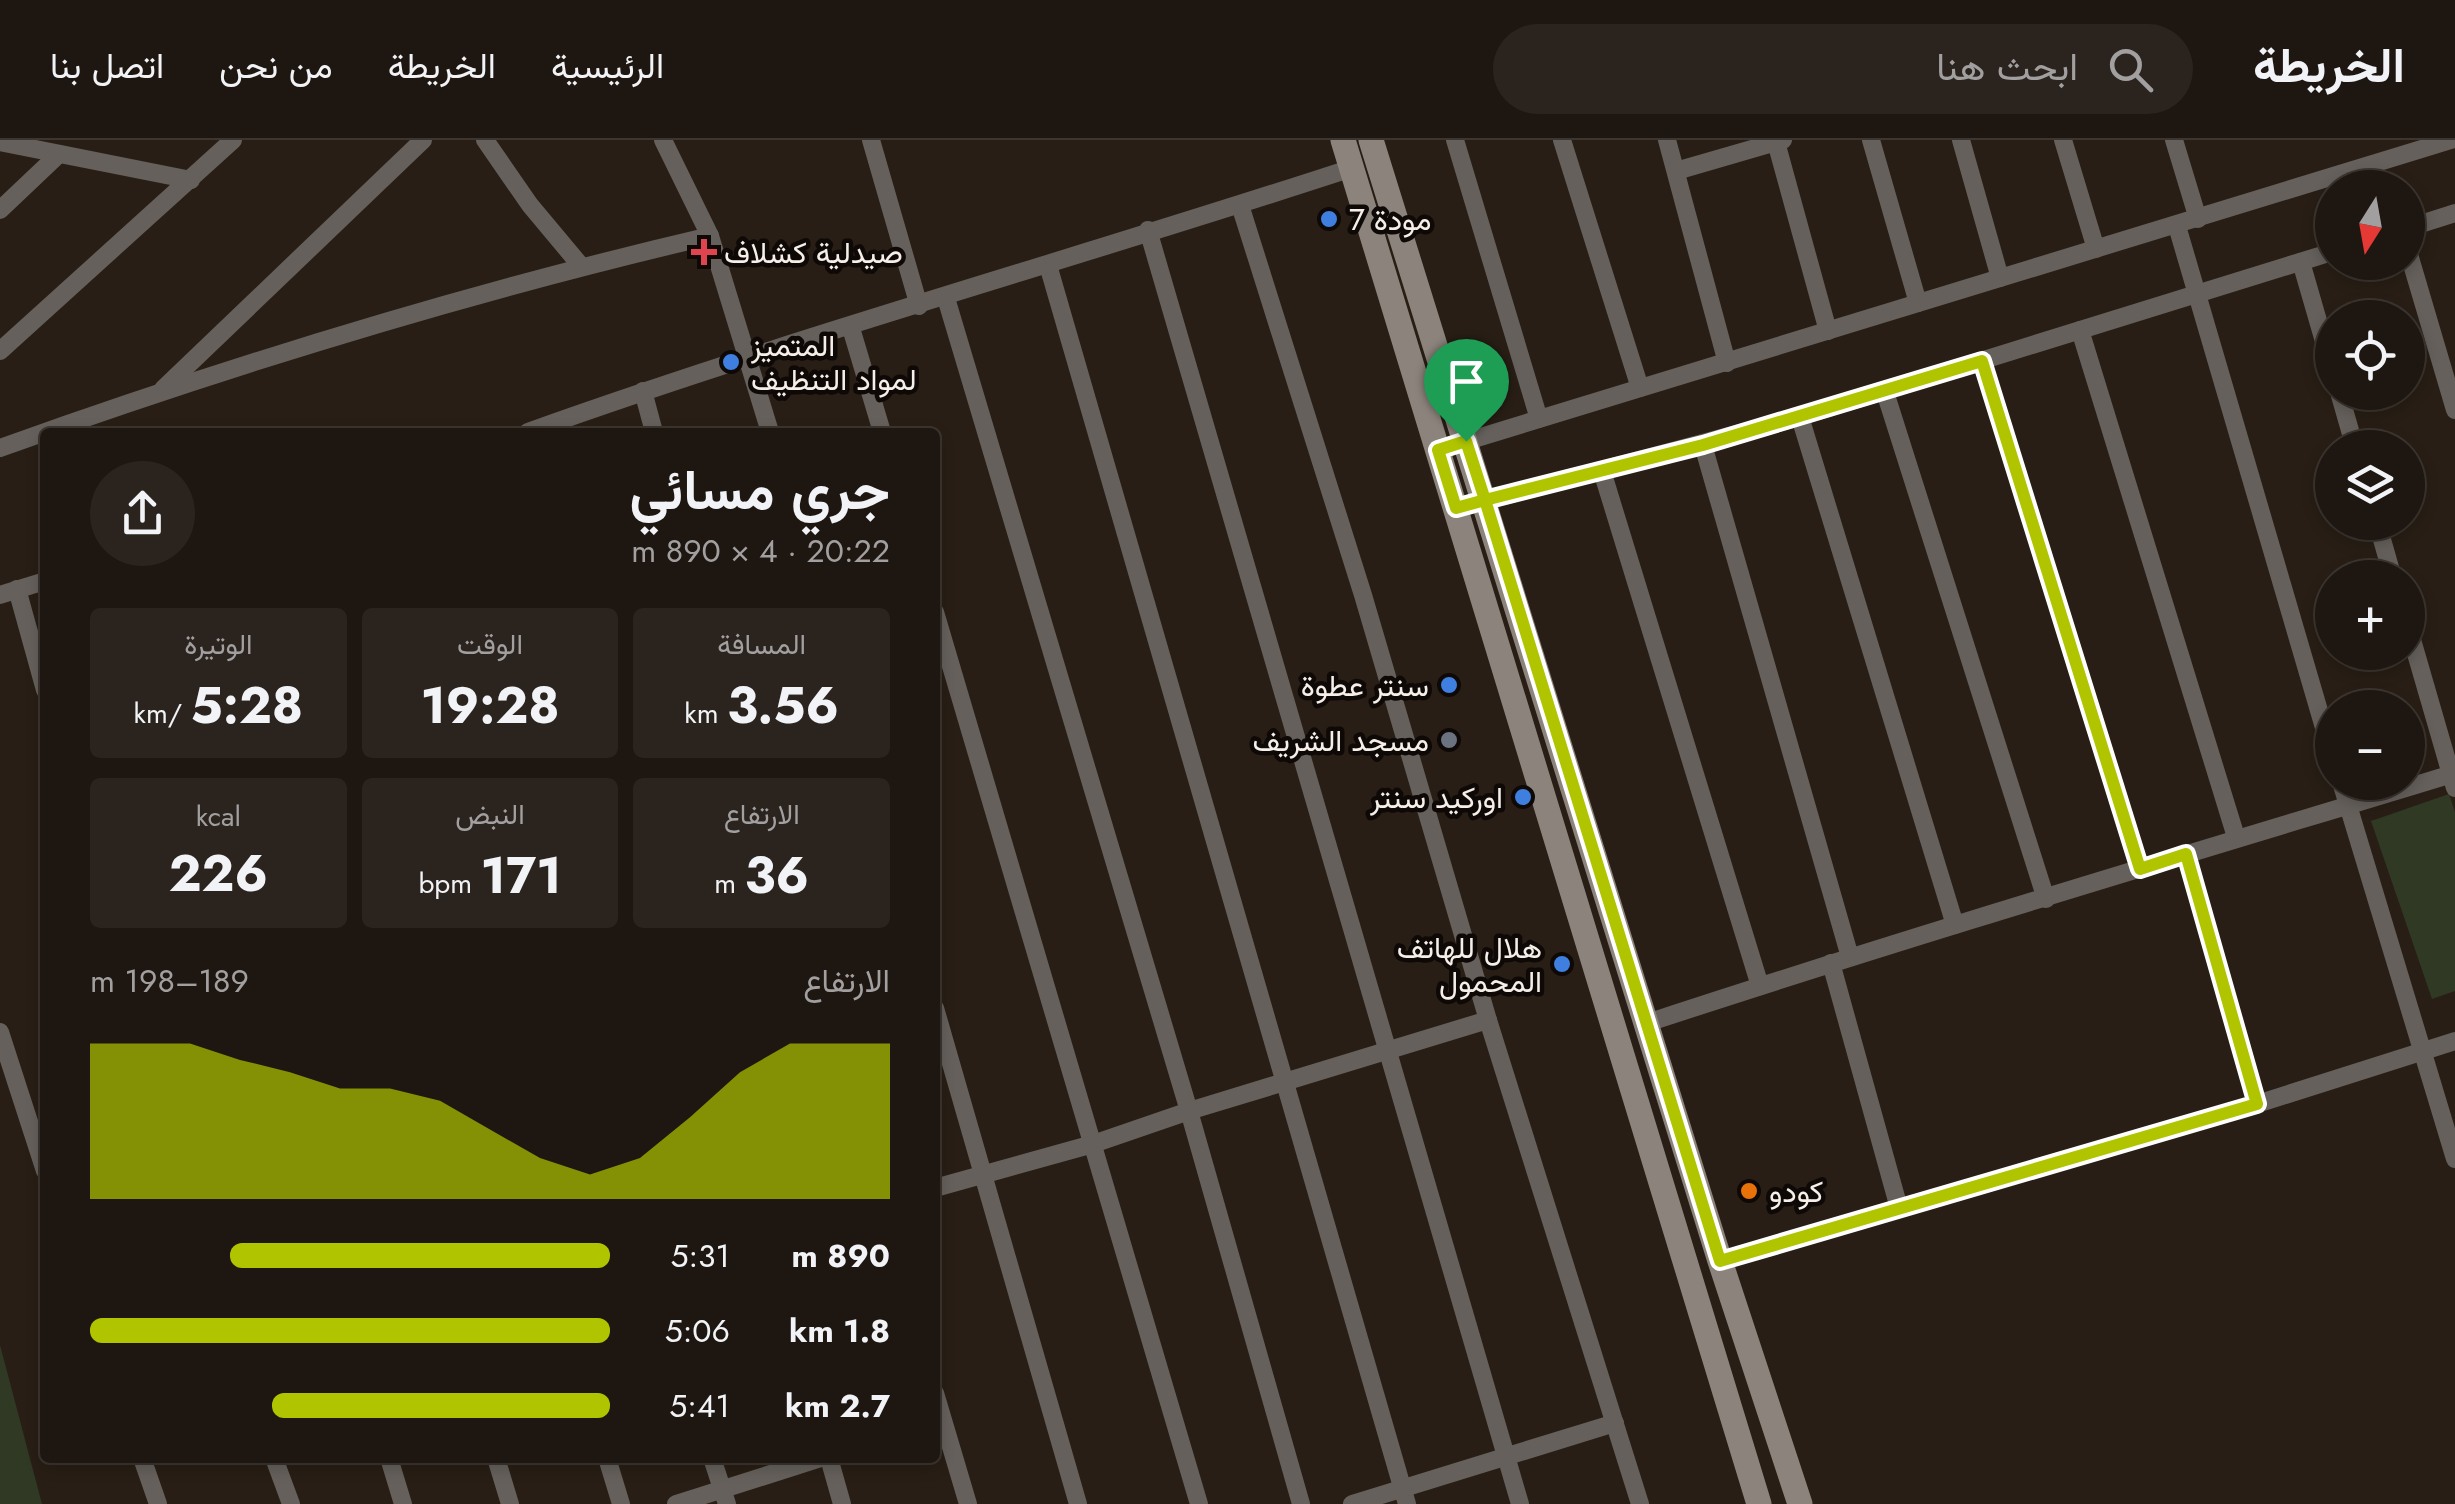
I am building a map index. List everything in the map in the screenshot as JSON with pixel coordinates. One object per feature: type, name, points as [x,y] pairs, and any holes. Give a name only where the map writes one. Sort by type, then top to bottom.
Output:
[{"type":"street","points":[[0,351],[233,140]]},
{"type":"street","points":[[161,391],[422,140]]},
{"type":"street","points":[[485,140],[530,205],[582,266]]},
{"type":"street","points":[[663,140],[710,236],[769,428]]},
{"type":"street","points":[[870,140],[919,306]]},
{"type":"street","points":[[1343,140],[1759,1504]]},
{"type":"street","points":[[1371,140],[1720,1261],[1800,1504]]},
{"type":"street","points":[[1455,140],[1540,419]]},
{"type":"street","points":[[1562,140],[1640,388]]},
{"type":"street","points":[[1667,140],[1727,363]]},
{"type":"street","points":[[1871,140],[1918,303]]},
{"type":"street","points":[[1961,140],[2000,278]]},
{"type":"street","points":[[2063,140],[2096,249]]},
{"type":"street","points":[[2174,140],[2198,219]]},
{"type":"street","points":[[1438,450],[2451,140]]},
{"type":"street","points":[[1676,171],[1780,141],[1828,331]]},
{"type":"street","points":[[0,142],[29,144],[59,154],[191,180]]},
{"type":"street","points":[[0,210],[59,154]]},
{"type":"street","points":[[539,428],[749,356],[851,328],[1148,230],[1352,168]]},
{"type":"street","points":[[1240,205],[1363,594],[1488,1020],[1640,1504]]},
{"type":"street","points":[[2425,222],[2455,212]]},
{"type":"street","points":[[2177,226],[2315,698]]},
{"type":"street","points":[[1148,230],[1520,1504]]},
{"type":"street","points":[[56,428],[161,391],[582,266],[710,236]]},
{"type":"street","points":[[1456,508],[1800,417],[2315,257]]},
{"type":"street","points":[[2301,262],[2315,310]]},
{"type":"street","points":[[1048,265],[1404,1496]]},
{"type":"street","points":[[2417,280],[2455,410]]},
{"type":"street","points":[[946,298],[1189,1111],[1301,1504]]},
{"type":"street","points":[[851,328],[881,428]]},
{"type":"street","points":[[2080,330],[2236,837]]},
{"type":"street","points":[[1982,361],[2140,869]]},
{"type":"street","points":[[643,391],[653,428]]},
{"type":"street","points":[[1885,392],[2046,899]]},
{"type":"street","points":[[1800,417],[1955,926]]},
{"type":"street","points":[[0,448],[40,434]]},
{"type":"street","points":[[1703,445],[1850,957]]},
{"type":"street","points":[[1602,471],[1760,986]]},
{"type":"street","points":[[40,583],[9,592],[40,676]]},
{"type":"street","points":[[940,629],[1200,1504]]},
{"type":"street","points":[[1647,1022],[2236,837],[2454,778],[2421,670]]},
{"type":"street","points":[[2346,800],[2455,1159]]},
{"type":"street","points":[[2186,854],[2257,1104]]},
{"type":"street","points":[[1831,964],[1900,1208]]},
{"type":"street","points":[[940,1187],[1092,1144],[1488,1020]]},
{"type":"street","points":[[940,1026],[1078,1504]]},
{"type":"street","points":[[0,1032],[40,1156]]},
{"type":"street","points":[[1720,1261],[2257,1104],[2455,1041]]},
{"type":"street","points":[[1352,1504],[1404,1496],[1506,1454],[1615,1423]]},
{"type":"street","points":[[940,1426],[968,1504]]},
{"type":"street","points":[[144,1463],[158,1504]]},
{"type":"street","points":[[276,1463],[291,1504]]},
{"type":"street","points":[[391,1463],[404,1504]]},
{"type":"street","points":[[498,1463],[510,1504]]},
{"type":"street","points":[[609,1463],[621,1504]]},
{"type":"street","points":[[714,1463],[725,1497]]},
{"type":"street","points":[[676,1504],[725,1497],[809,1463]]},
{"type":"street","points":[[830,1463],[842,1504]]},
{"type":"green space","points":[[2449,794],[2455,812],[2455,991],[2432,999],[2371,821]]},
{"type":"green space","points":[[0,1345],[42,1504],[0,1504]]},
{"type":"place","name":"مودة 7","points":[[1329,219]]},
{"type":"place","name":"صيدلية كشلاف","points":[[704,252]]},
{"type":"place","name":"المتميز لمواد التنظيف","points":[[731,362]]},
{"type":"place","name":"سنتر عطوة","points":[[1449,685]]},
{"type":"place","name":"مسجد الشريف","points":[[1449,740]]},
{"type":"place","name":"اوركيد سنتر","points":[[1523,797]]},
{"type":"place","name":"هلال للهاتف المحمول","points":[[1562,964]]},
{"type":"place","name":"كودو","points":[[1749,1191]]},
{"type":"route","points":[[1466,441],[1438,450],[1456,508],[1485,500],[1720,1261],[2257,1104],[2186,854],[2140,869],[1982,361],[1703,445],[1485,500],[1466,441]]}]
